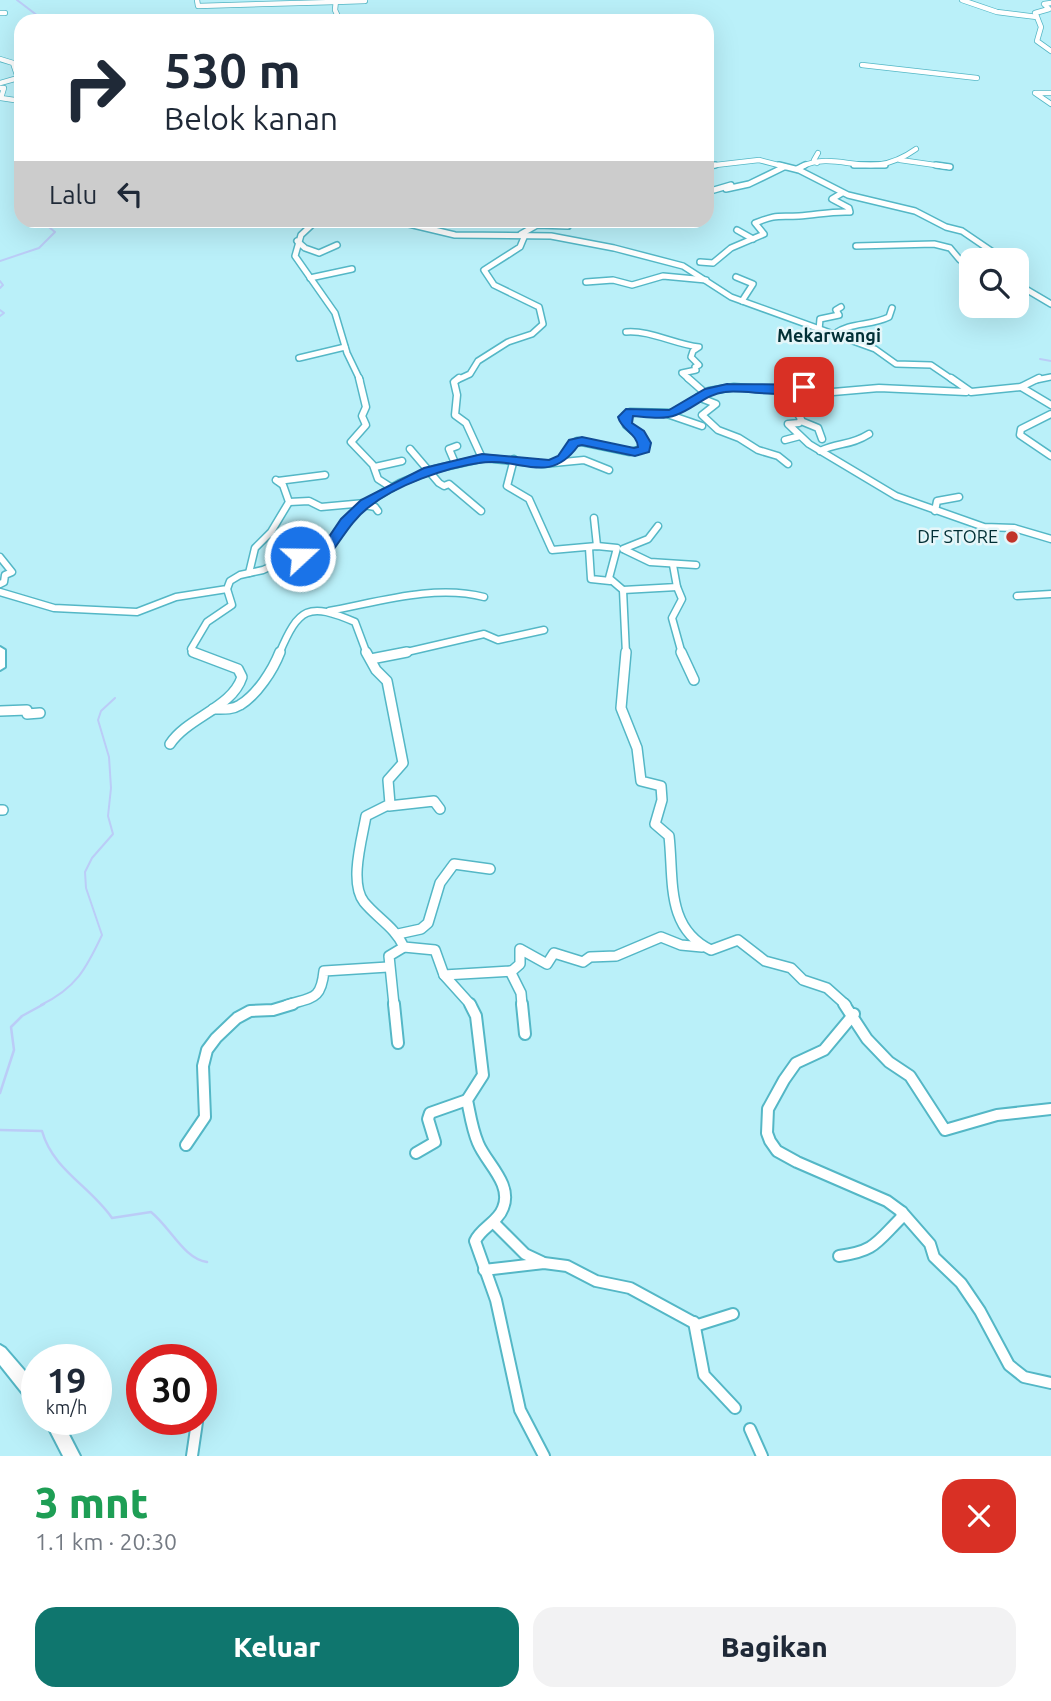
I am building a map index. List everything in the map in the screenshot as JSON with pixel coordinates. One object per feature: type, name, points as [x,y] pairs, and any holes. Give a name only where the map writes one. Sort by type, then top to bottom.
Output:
[{"type":"main road","points":[[0,651],[0,667]]},
{"type":"main road","points":[[0,1353],[21,1379]]},
{"type":"main road","points":[[61,1435],[72,1456]]},
{"type":"street","points":[[197,0],[198,6],[275,5],[279,1],[335,3]]},
{"type":"street","points":[[962,0],[997,12],[1037,17]]},
{"type":"street","points":[[291,7],[365,2]]},
{"type":"street","points":[[1051,3],[1044,4],[1049,9],[1035,13],[1041,27],[1037,41],[1051,51]]},
{"type":"street","points":[[862,65],[977,78]]},
{"type":"street","points":[[0,85],[4,88],[1,98],[14,100]]},
{"type":"street","points":[[1051,93],[1035,93],[1051,104]]},
{"type":"street","points":[[797,169],[817,163],[883,166],[900,160],[916,149]]},
{"type":"street","points":[[817,163],[814,160],[818,153]]},
{"type":"street","points":[[714,165],[759,160],[797,169],[842,193],[915,211],[946,227],[962,231],[989,248]]},
{"type":"street","points":[[900,160],[950,167]]},
{"type":"street","points":[[714,190],[749,184],[784,167]]},
{"type":"street","points":[[726,189],[738,185]]},
{"type":"street","points":[[700,262],[713,263],[731,248],[765,233],[756,228],[755,223],[775,215],[850,212],[849,208],[832,199],[842,193]]},
{"type":"street","points":[[307,228],[298,240],[295,256],[332,306],[345,347],[361,382],[366,407],[362,416],[366,425],[351,442],[374,467],[378,479],[392,488]]},
{"type":"street","points":[[426,228],[455,235],[551,236],[600,245],[674,264],[742,301],[874,349],[896,363],[932,365],[971,392]]},
{"type":"street","points":[[521,235],[532,228]]},
{"type":"street","points":[[737,230],[753,239]]},
{"type":"street","points":[[482,458],[466,423],[455,415],[457,395],[454,381],[469,376],[480,360],[508,342],[532,334],[544,321],[539,307],[494,285],[484,270],[502,256],[523,246],[521,235]]},
{"type":"street","points":[[298,240],[306,248],[319,253],[337,245]]},
{"type":"street","points":[[856,246],[887,246],[894,243],[940,245],[949,247],[959,260]]},
{"type":"street","points":[[674,264],[686,258]]},
{"type":"street","points":[[310,278],[352,269]]},
{"type":"street","points":[[586,282],[614,280],[632,285],[663,276],[706,280]]},
{"type":"street","points":[[736,277],[753,284],[742,301]]},
{"type":"street","points":[[1029,292],[1051,304]]},
{"type":"street","points":[[819,330],[820,319],[832,314],[839,315],[836,310],[841,307]]},
{"type":"street","points":[[834,334],[846,326],[869,326],[880,322],[889,317],[892,308]]},
{"type":"street","points":[[626,332],[640,331],[676,344],[699,347],[693,351],[691,357],[699,365],[696,370],[682,373],[705,393]]},
{"type":"street","points":[[299,358],[345,347]]},
{"type":"street","points":[[667,414],[678,411],[705,393],[734,387],[783,390],[811,387],[833,392],[903,388],[971,392],[1021,387],[1040,378],[1051,377]]},
{"type":"street","points":[[1021,387],[1051,405]]},
{"type":"street","points":[[783,390],[801,421]]},
{"type":"street","points":[[698,397],[716,404],[702,415],[705,421],[727,436],[739,438],[759,451],[779,455],[788,464]]},
{"type":"street","points":[[558,462],[577,442],[599,443],[639,451],[645,448],[639,433],[626,425],[625,415],[634,412],[667,414],[702,426]]},
{"type":"street","points":[[1051,414],[1021,429],[1020,435],[1051,456]]},
{"type":"street","points":[[822,439],[818,428],[801,421],[789,424],[820,451],[896,496],[984,527],[1014,528],[1051,539]]},
{"type":"street","points":[[820,451],[836,444],[851,445],[869,434]]},
{"type":"street","points":[[785,440],[800,436]]},
{"type":"street","points":[[455,463],[449,449],[457,446]]},
{"type":"street","points":[[410,449],[442,485],[449,484],[481,511]]},
{"type":"street","points":[[170,744],[178,732],[238,690],[241,672],[231,665],[195,654],[191,649],[207,622],[232,605],[228,589],[229,583],[236,577],[263,570],[287,559],[324,551],[352,515],[365,504],[428,470],[482,458],[544,464],[595,460],[609,470]]},
{"type":"street","points":[[514,459],[507,486],[529,499],[552,550],[593,547],[621,549],[650,562],[696,565]]},
{"type":"street","points":[[374,467],[402,461]]},
{"type":"street","points":[[249,573],[255,548],[264,542],[281,521],[289,502],[284,485],[277,480],[326,475]]},
{"type":"street","points":[[935,511],[937,501],[959,497]]},
{"type":"street","points":[[289,502],[309,500],[318,507],[365,504],[375,507],[378,512]]},
{"type":"street","points":[[594,517],[591,579],[610,581],[623,590],[677,587]]},
{"type":"street","points":[[621,549],[648,539],[658,526]]},
{"type":"street","points":[[610,581],[621,549]]},
{"type":"street","points":[[0,557],[12,572],[5,576],[4,582],[0,584]]},
{"type":"street","points":[[673,565],[677,587],[682,597],[672,618],[685,665],[694,680]]},
{"type":"street","points":[[0,592],[61,610],[137,612],[152,609],[176,597],[228,589]]},
{"type":"street","points":[[623,590],[627,640],[621,708],[636,748],[641,781],[661,786],[662,800],[655,824],[669,836],[673,858],[673,893],[679,917],[691,938],[702,947]]},
{"type":"street","points":[[213,709],[229,709],[242,704],[272,669],[296,620],[313,611],[361,607],[385,598],[417,594],[473,594],[484,597]]},
{"type":"street","points":[[1017,596],[1051,594]]},
{"type":"street","points":[[328,611],[355,622],[376,670],[387,681],[392,716],[404,758],[403,764],[388,780],[388,806]]},
{"type":"street","points":[[371,659],[433,647],[474,635],[484,634],[498,640],[544,630]]},
{"type":"street","points":[[0,711],[27,710],[28,714],[40,713]]},
{"type":"street","points":[[404,947],[398,934],[362,901],[356,888],[366,816],[388,806],[434,802],[440,808]]},
{"type":"street","points":[[398,934],[421,929],[428,923],[440,883],[454,864],[490,869]]},
{"type":"street","points":[[444,975],[510,971],[520,964],[520,949],[547,964],[554,953],[583,962],[590,957],[601,959],[620,955],[639,944],[661,937],[681,945],[714,949],[739,940],[765,961],[792,968],[803,980],[827,988],[854,1014],[867,1039],[889,1062],[910,1076],[945,1130],[997,1115],[1051,1109]]},
{"type":"street","points":[[398,1043],[388,967],[391,953],[404,947],[435,950],[444,975],[470,1003],[480,1034],[483,1075],[467,1100],[429,1113],[428,1119],[435,1142],[416,1153]]},
{"type":"street","points":[[187,1145],[205,1117],[203,1066],[207,1050],[230,1023],[255,1010],[273,1010],[316,996],[322,990],[324,971],[388,967]]},
{"type":"street","points":[[510,971],[521,993],[525,1034]]},
{"type":"street","points":[[854,1014],[824,1050],[796,1063],[768,1109],[767,1133],[777,1151],[859,1191],[887,1201],[902,1212],[930,1244],[934,1257],[961,1283],[981,1311],[1009,1365],[1024,1377],[1051,1383]]},
{"type":"street","points":[[467,1100],[483,1155],[494,1167],[505,1190],[505,1205],[493,1222],[475,1239],[496,1300],[520,1410],[544,1456]]},
{"type":"street","points":[[839,1255],[862,1253],[870,1249],[901,1218],[902,1212]]},
{"type":"street","points":[[493,1222],[525,1254],[544,1263]]},
{"type":"street","points":[[484,1270],[544,1263],[567,1266],[596,1281],[629,1288],[702,1325],[718,1316],[733,1314]]},
{"type":"street","points":[[694,1322],[704,1375],[735,1408]]},
{"type":"street","points":[[750,1429],[762,1456]]},
{"type":"street","points":[[192,1456],[195,1435]]},
{"type":"waterway","points":[[17,0],[35,14]]},
{"type":"waterway","points":[[0,261],[39,248],[55,232],[50,228]]},
{"type":"waterway","points":[[0,281],[3,285],[0,288]]},
{"type":"waterway","points":[[0,310],[4,313],[0,316]]},
{"type":"waterway","points":[[1040,359],[1051,361]]},
{"type":"waterway","points":[[41,1005],[63,992],[79,976],[102,935],[86,888],[85,872],[92,858],[113,834],[108,816],[111,788],[109,757],[98,720],[101,711],[115,698]]},
{"type":"waterway","points":[[0,1093],[14,1050],[11,1027],[22,1016],[44,1004]]},
{"type":"waterway","points":[[0,1130],[42,1131],[54,1157],[112,1218],[151,1212],[184,1249],[199,1260],[207,1262]]},
{"type":"place","name":"DF STORE","points":[[1012,537]]},
{"type":"district","name":"Mekarwangi","points":[[829,336]]},
{"type":"route","points":[[300,556],[326,550],[346,522],[365,503],[428,470],[475,458],[551,464],[558,462],[573,443],[582,441],[635,452],[644,449],[645,443],[639,433],[626,425],[625,415],[630,412],[661,415],[673,413],[709,391],[727,388],[776,390],[804,387]]}]
